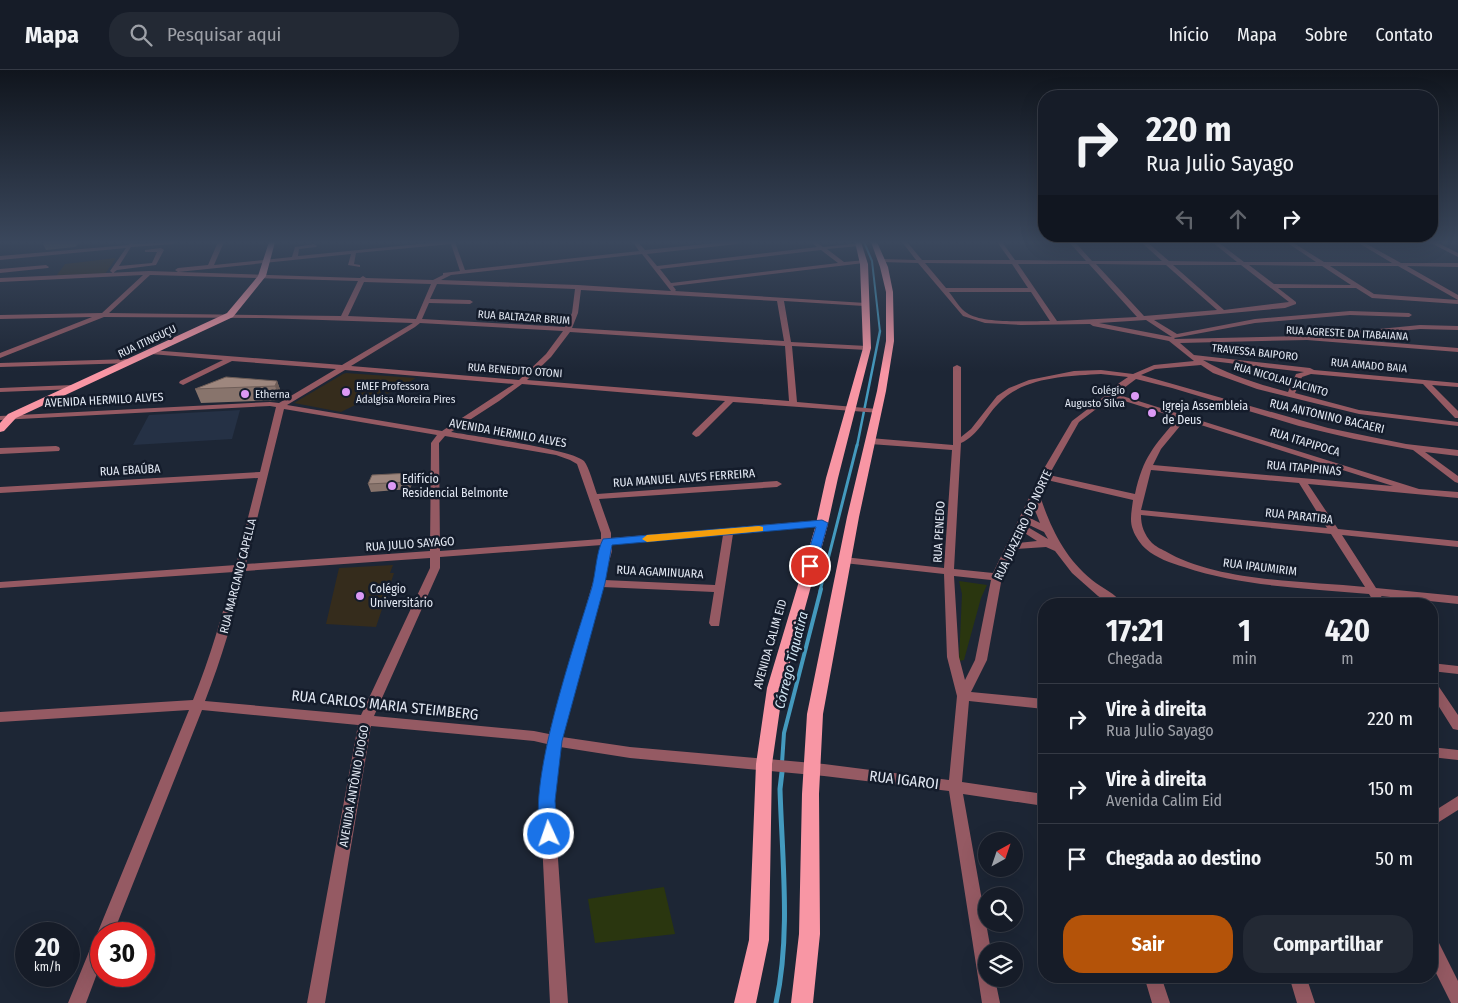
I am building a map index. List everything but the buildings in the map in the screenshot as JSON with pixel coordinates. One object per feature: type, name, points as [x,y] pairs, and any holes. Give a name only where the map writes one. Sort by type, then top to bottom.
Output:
[{"type":"main road","name":"RUA ITINGUÇU","points":[[0,429],[5,418],[230,315],[254,286]]},
{"type":"main road","name":"AVENIDA CALIM EID","points":[[745,1003],[758,940],[774,688],[822,523],[832,478],[856,409],[867,348],[864,286]]},
{"type":"main road","points":[[802,1003],[811,921],[811,768],[814,723],[844,560],[870,440],[874,410],[892,343],[890,301],[887,286]]},
{"type":"street","points":[[0,356],[104,315],[136,286]]},
{"type":"street","points":[[343,319],[359,286]]},
{"type":"street","points":[[281,405],[418,321],[433,286]]},
{"type":"street","points":[[543,286],[864,304]]},
{"type":"street","points":[[670,286],[675,293]]},
{"type":"street","points":[[940,286],[965,315],[972,319],[985,322],[1055,323],[1293,304],[1293,301],[1274,286]]},
{"type":"street","points":[[1031,286],[1055,323]]},
{"type":"street","points":[[1114,286],[1143,317],[1174,339],[1256,321],[1344,314],[1409,315]]},
{"type":"street","points":[[1194,286],[1222,311]]},
{"type":"street","points":[[1274,286],[1356,287],[1380,298],[1458,302]]},
{"type":"street","points":[[1437,286],[1458,298]]},
{"type":"street","points":[[441,434],[522,382],[568,330],[573,320],[578,287]]},
{"type":"street","points":[[944,290],[1034,290]]},
{"type":"street","points":[[780,299],[788,344],[793,404]]},
{"type":"street","points":[[426,301],[470,302]]},
{"type":"street","name":"RUA BALTAZAR BRUM","points":[[0,318],[104,315],[230,315],[418,321],[867,348]]},
{"type":"street","name":"RUA NICOLAU JACINTO","points":[[1079,322],[1174,339],[1200,363],[1235,380],[1290,395],[1381,416],[1458,424]]},
{"type":"street","points":[[1307,338],[1420,326],[1458,328]]},
{"type":"street","name":"RUA AGRESTE DA ITABAIANA","points":[[1174,339],[1307,338],[1458,350]]},
{"type":"street","name":"RUA BENEDITO OTONI","points":[[151,352],[342,369],[874,410]]},
{"type":"street","name":"TRAVESSA BAIPORO","points":[[1192,356],[1316,372]]},
{"type":"street","points":[[183,383],[231,358]]},
{"type":"street","points":[[0,364],[130,361]]},
{"type":"street","points":[[1136,375],[1154,367],[1200,363]]},
{"type":"street","name":"RUA PENEDO","points":[[957,368],[956,445],[949,572],[953,657],[963,696]]},
{"type":"street","name":"RUA ANTONINO BACAERI","points":[[956,445],[970,436],[1001,396],[1022,385],[1068,373],[1120,372],[1136,375],[1293,422],[1417,449],[1458,454]]},
{"type":"street","name":"RUA AMADO BAIA","points":[[1290,395],[1299,376],[1316,372],[1458,385]]},
{"type":"street","name":"RUA JUAZEIRO DO NORTE","points":[[981,942],[956,786],[963,696],[981,660],[996,578],[1045,477],[1076,421],[1136,375]]},
{"type":"street","points":[[1424,381],[1458,416]]},
{"type":"street","points":[[0,390],[73,387]]},
{"type":"street","name":"RUA ITAPIPOCA","points":[[1109,394],[1417,491]]},
{"type":"street","points":[[696,434],[731,399]]},
{"type":"street","name":"AVENIDA HERMILO ALVES","points":[[5,418],[281,405],[574,458],[582,465],[607,542],[599,583],[554,741],[547,801],[559,1003]]},
{"type":"street","name":"RUA MARCIANO CAPELLA","points":[[110,922],[224,632],[281,405]]},
{"type":"street","name":"RUA IPAUMIRIM","points":[[1183,417],[1154,452],[1138,498],[1137,529],[1144,540],[1166,556],[1192,567],[1238,578],[1458,600]]},
{"type":"street","name":"AVENIDA ANTÔNIO DIOGO","points":[[316,1003],[366,719],[436,568],[435,443],[441,434]]},
{"type":"street","points":[[870,440],[956,445]]},
{"type":"street","points":[[0,451],[56,449]]},
{"type":"street","points":[[1417,449],[1458,480]]},
{"type":"street","name":"RUA ITAPIPINAS","points":[[1148,467],[1458,495]]},
{"type":"street","name":"RUA ITAPIPOCA","points":[[1351,470],[1359,486]]},
{"type":"street","name":"RUA EBAÚBA","points":[[0,490],[262,475]]},
{"type":"street","points":[[1045,477],[1138,498]]},
{"type":"street","points":[[1301,480],[1332,532],[1377,598]]},
{"type":"street","name":"RUA MANUEL ALVES FERREIRA","points":[[593,497],[777,484]]},
{"type":"street","points":[[1036,496],[1053,547]]},
{"type":"street","name":"RUA PARATIBA","points":[[1137,512],[1458,544]]},
{"type":"street","name":"RUA JULIO SAYAGO","points":[[0,585],[607,542],[822,523]]},
{"type":"street","points":[[1022,523],[1046,529]]},
{"type":"street","points":[[1022,523],[1053,547],[1100,598]]},
{"type":"street","points":[[715,623],[728,532]]},
{"type":"street","points":[[1011,546],[1022,544],[1053,547]]},
{"type":"street","points":[[844,560],[996,578]]},
{"type":"street","name":"RUA AGAMINUARA","points":[[599,583],[720,588]]},
{"type":"street","points":[[1438,668],[1458,670]]},
{"type":"street","points":[[1438,695],[1458,725]]},
{"type":"street","points":[[963,696],[1038,703]]},
{"type":"street","name":"RUA CARLOS MARIA STEIMBERG","points":[[0,717],[196,704],[534,736],[574,746],[769,765]]},
{"type":"street","points":[[1438,753],[1458,755]]},
{"type":"street","name":"RUA IGAROI","points":[[769,765],[811,768],[956,786],[1038,799]]},
{"type":"street","points":[[1438,816],[1458,802]]},
{"type":"street","points":[[1438,959],[1458,999]]},
{"type":"street","points":[[77,1003],[90,970]]},
{"type":"street","points":[[1154,983],[1161,1003]]},
{"type":"street","points":[[1299,983],[1306,1003]]},
{"type":"street","points":[[988,987],[991,1003]]},
{"type":"shaded area","name":"EMEF Professora Adalgisa Moreira Pires","points":[[343,374],[416,378],[387,394],[384,391],[341,412],[294,403]]},
{"type":"shaded area","name":"Etherna","points":[[240,410],[232,439],[133,445],[149,415]]},
{"type":"shaded area","name":"Colégio Universitário","points":[[393,565],[390,573],[394,573],[376,627],[326,624],[339,568]]},
{"type":"green space","points":[[959,581],[987,585],[981,598],[964,660],[959,661],[962,594]]},
{"type":"green space","points":[[664,887],[675,934],[595,943],[588,899]]},
{"type":"waterway","name":"Córrego Tiquatira","points":[[875,286],[880,331]]},
{"type":"waterway","name":"Córrego Tiquatira","points":[[857,446],[880,331]]},
{"type":"waterway","name":"Córrego Tiquatira","points":[[820,591],[857,445]]},
{"type":"waterway","name":"Córrego Tiquatira","points":[[782,763],[784,733],[821,589]]},
{"type":"waterway","name":"Córrego Tiquatira","points":[[776,1003],[781,977],[784,924],[784,869],[780,789],[782,772]]},
{"type":"slow traffic","points":[[647,539],[759,529]]},
{"type":"place","name":"EMEF Professora Adalgisa Moreira Pires","points":[[346,392]]},
{"type":"place","name":"Etherna","points":[[245,394]]},
{"type":"place","name":"Colégio Augusto Silva","points":[[1135,396]]},
{"type":"place","name":"Igreja Assembleia de Deus","points":[[1152,413]]},
{"type":"place","name":"Edifício Residencial Belmonte","points":[[392,486]]},
{"type":"place","name":"Colégio Universitário","points":[[360,596]]},
{"type":"route","points":[[549,834],[547,801],[554,741],[599,583],[607,551],[607,542],[822,523],[810,566]]}]
